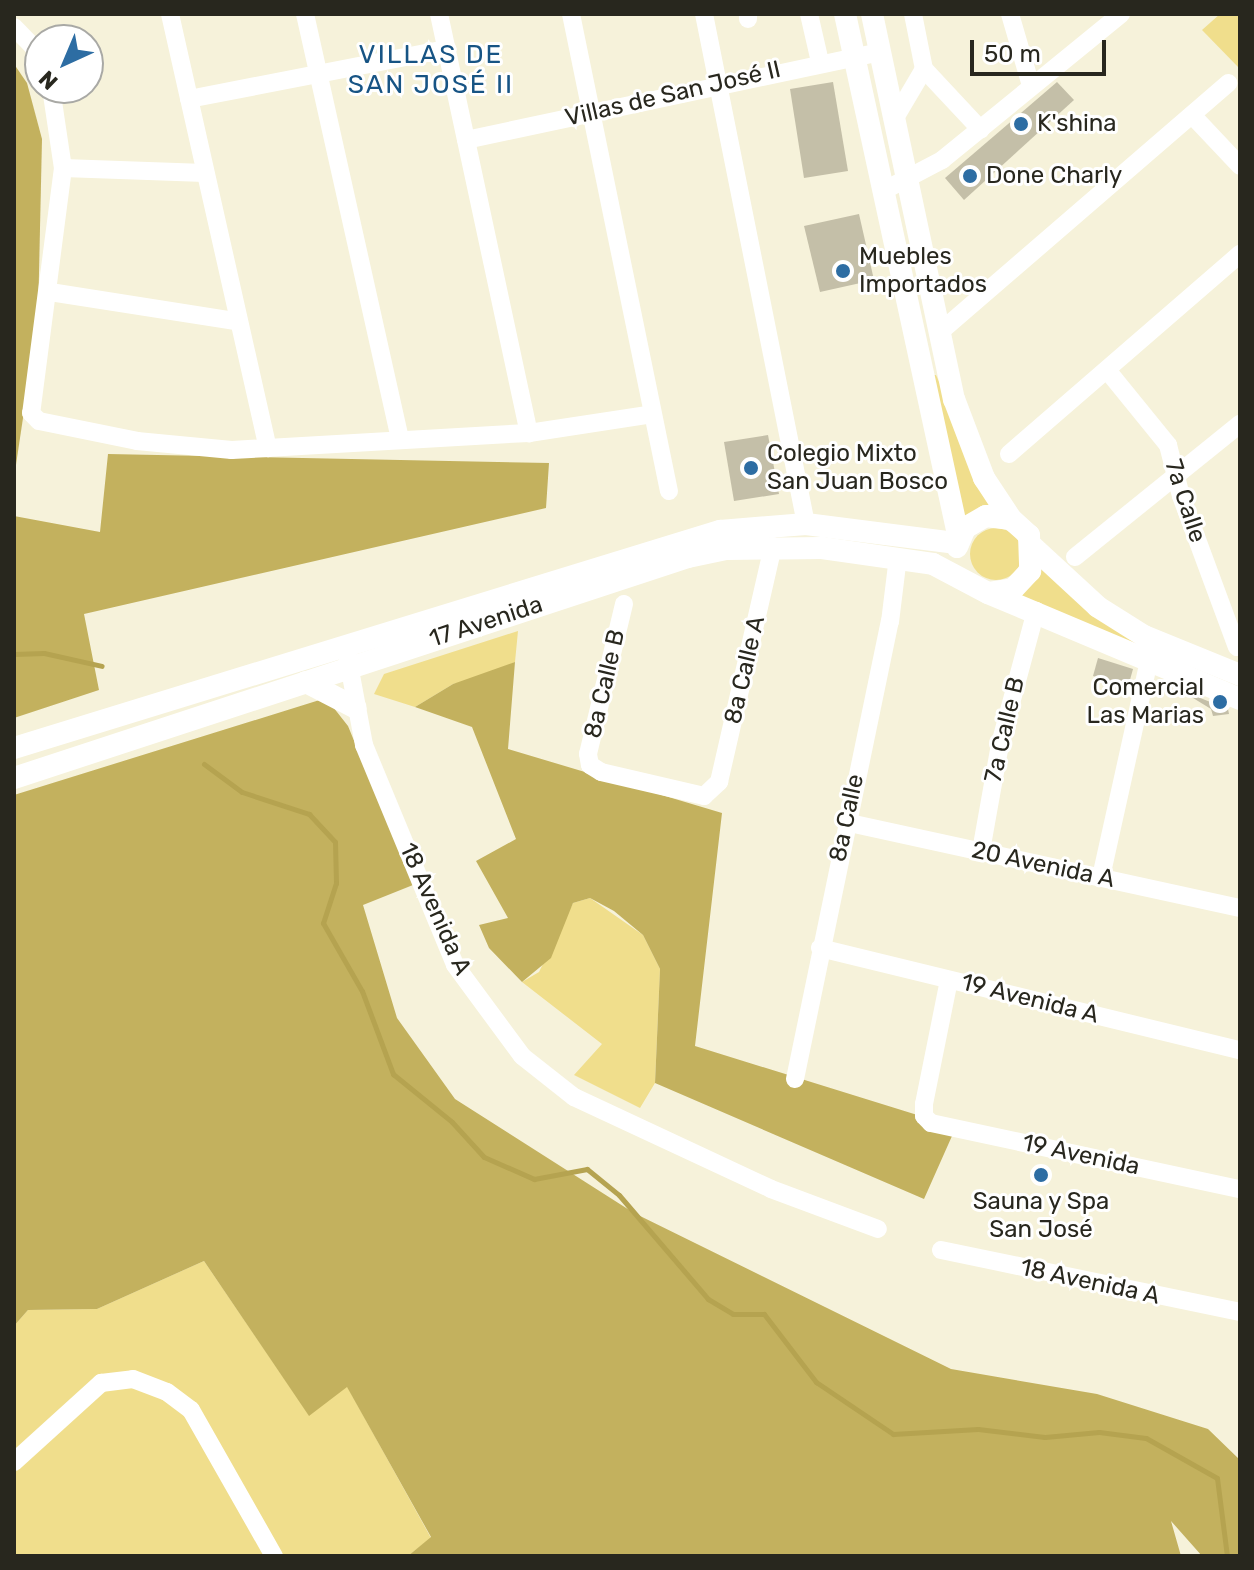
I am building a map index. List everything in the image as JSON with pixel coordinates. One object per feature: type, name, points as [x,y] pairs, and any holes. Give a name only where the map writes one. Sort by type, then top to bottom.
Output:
[{"type":"main road","points":[[845,14],[958,541],[956,556],[966,581],[1149,661],[1238,704]]},
{"type":"main road","points":[[872,14],[954,399],[984,478],[1033,547],[1098,607],[1144,636],[1240,675]]},
{"type":"main road","points":[[958,541],[975,520],[1011,519]]},
{"type":"main road","name":"17 Avenida","points":[[14,748],[681,540],[751,526],[806,524],[958,541]]},
{"type":"main road","name":"17 Avenida","points":[[14,778],[688,557],[773,546],[898,557],[933,564],[966,581]]},
{"type":"main road","points":[[988,593],[1013,589],[1023,582],[1034,559],[1033,547]]},
{"type":"main road","points":[[306,682],[356,708]]},
{"type":"street","points":[[170,14],[236,321],[268,448]]},
{"type":"street","points":[[305,14],[400,440]]},
{"type":"street","points":[[439,14],[529,433]]},
{"type":"street","points":[[571,14],[669,491]]},
{"type":"street","points":[[704,14],[806,524]]},
{"type":"street","points":[[809,14],[820,62]]},
{"type":"street","points":[[913,14],[924,69],[981,130]]},
{"type":"street","points":[[1010,14],[1031,86]]},
{"type":"street","points":[[883,191],[909,180],[981,130],[1121,14]]},
{"type":"street","points":[[189,99],[447,49]]},
{"type":"street","name":"Villas de San José II","points":[[466,140],[592,115],[820,62],[881,52]]},
{"type":"street","points":[[895,118],[924,69]]},
{"type":"street","points":[[940,332],[1228,83]]},
{"type":"street","points":[[53,104],[63,168],[33,418],[137,441],[268,448],[529,433],[653,414]]},
{"type":"street","points":[[1192,115],[1240,166]]},
{"type":"street","points":[[63,168],[205,173]]},
{"type":"street","points":[[1009,454],[1240,254]]},
{"type":"street","points":[[50,292],[236,321]]},
{"type":"street","name":"7a Calle","points":[[1107,370],[1168,445],[1175,473],[1237,647]]},
{"type":"street","points":[[1075,557],[1175,473],[1240,424]]},
{"type":"street","name":"8a Calle A","points":[[590,765],[601,772],[704,796],[713,792],[773,546]]},
{"type":"street","name":"8a Calle","points":[[795,1079],[845,822],[891,615],[898,557]]},
{"type":"street","name":"8a Calle B","points":[[590,765],[588,754],[624,604]]},
{"type":"street","name":"7a Calle B","points":[[981,851],[1000,744],[1036,611]]},
{"type":"street","name":"18 Avenida A","points":[[345,644],[364,745],[455,965],[522,1056],[574,1097],[771,1189],[878,1229]]},
{"type":"street","points":[[1101,877],[1149,661]]},
{"type":"street","name":"20 Avenida A","points":[[845,822],[1240,908]]},
{"type":"street","name":"19 Avenida A","points":[[820,948],[1240,1050]]},
{"type":"street","name":"19 Avenida","points":[[949,980],[924,1116],[931,1123],[1240,1189]]},
{"type":"street","name":"18 Avenida A","points":[[941,1250],[1240,1312]]},
{"type":"street","points":[[14,1462],[101,1383],[133,1379],[167,1392],[191,1410],[274,1556]]},
{"type":"shaded area","points":[[1220,14],[1240,14],[1240,69],[1202,30]]},
{"type":"shaded area","points":[[14,64],[24,79],[24,104],[33,104],[42,139],[38,318],[14,478]]},
{"type":"shaded area","points":[[929,375],[936,375],[998,510],[964,525]]},
{"type":"shaded area","points":[[108,454],[549,463],[546,508],[84,614],[99,690],[14,718],[14,516],[100,532]]},
{"type":"shaded area","points":[[996,528],[1015,535],[1022,554],[1015,573],[996,580],[977,573],[970,554],[977,535]]},
{"type":"shaded area","points":[[1038,563],[1143,649],[1011,593]]},
{"type":"shaded area","points":[[518,631],[515,662],[483,678],[453,684],[415,707],[374,694],[384,674]]},
{"type":"shaded area","points":[[515,662],[508,749],[722,813],[695,1046],[956,1127],[924,1199],[655,1083],[660,969],[643,935],[614,911],[590,898],[573,903],[551,958],[522,982],[489,948],[479,925],[508,918],[476,861],[516,839],[472,727],[415,707],[453,684]]},
{"type":"shaded area","points":[[326,698],[348,726],[413,885],[363,905],[397,1018],[455,1099],[634,1213],[951,1369],[1097,1394],[1208,1429],[1240,1460],[1240,1556],[1202,1556],[1171,1521],[1181,1556],[408,1556],[431,1537],[347,1387],[309,1416],[204,1261],[97,1309],[28,1310],[14,1326],[14,795]]},
{"type":"shaded area","points":[[590,898],[643,935],[660,969],[655,1083],[640,1108],[574,1075],[602,1044],[522,982],[539,972],[573,903]]},
{"type":"shaded area","points":[[204,1261],[309,1415],[347,1386],[431,1538],[408,1556],[14,1556],[14,1326],[28,1310],[97,1309]]},
{"type":"building","points":[[833,82],[848,171],[804,178],[790,89]]},
{"type":"building","points":[[1057,82],[1074,100],[964,200],[945,178]]},
{"type":"building","points":[[859,214],[874,280],[820,292],[804,226]]},
{"type":"building","name":"Colegio Mixto San Juan Bosco","points":[[768,435],[779,494],[734,501],[724,442]]},
{"type":"building","points":[[1098,658],[1133,669],[1128,687],[1093,676]]},
{"type":"building","points":[[1180,690],[1228,709],[1229,714],[1213,716],[1211,709]]},
{"type":"waterway","points":[[14,654],[44,653],[102,666]]},
{"type":"waterway","points":[[204,764],[242,792],[309,814],[335,842],[336,883],[323,923],[362,991],[393,1074],[452,1122],[484,1157],[534,1179],[587,1169],[619,1195],[708,1299],[733,1314],[764,1314],[816,1382],[893,1434],[978,1429],[1045,1437],[1099,1432],[1146,1438],[1217,1478],[1227,1556]]},
{"type":"place","name":"K'shina","points":[[1021,124]]},
{"type":"place","name":"Done Charly","points":[[970,176]]},
{"type":"place","name":"Muebles Importados","points":[[843,271]]},
{"type":"place","name":"Colegio Mixto San Juan Bosco","points":[[751,468]]},
{"type":"place","name":"Comercial Las Marias","points":[[1220,702]]},
{"type":"place","name":"Sauna y Spa San José","points":[[1041,1175]]},
{"type":"district","name":"VILLAS DE SAN JOSÉ II","points":[[431,70]]}]
